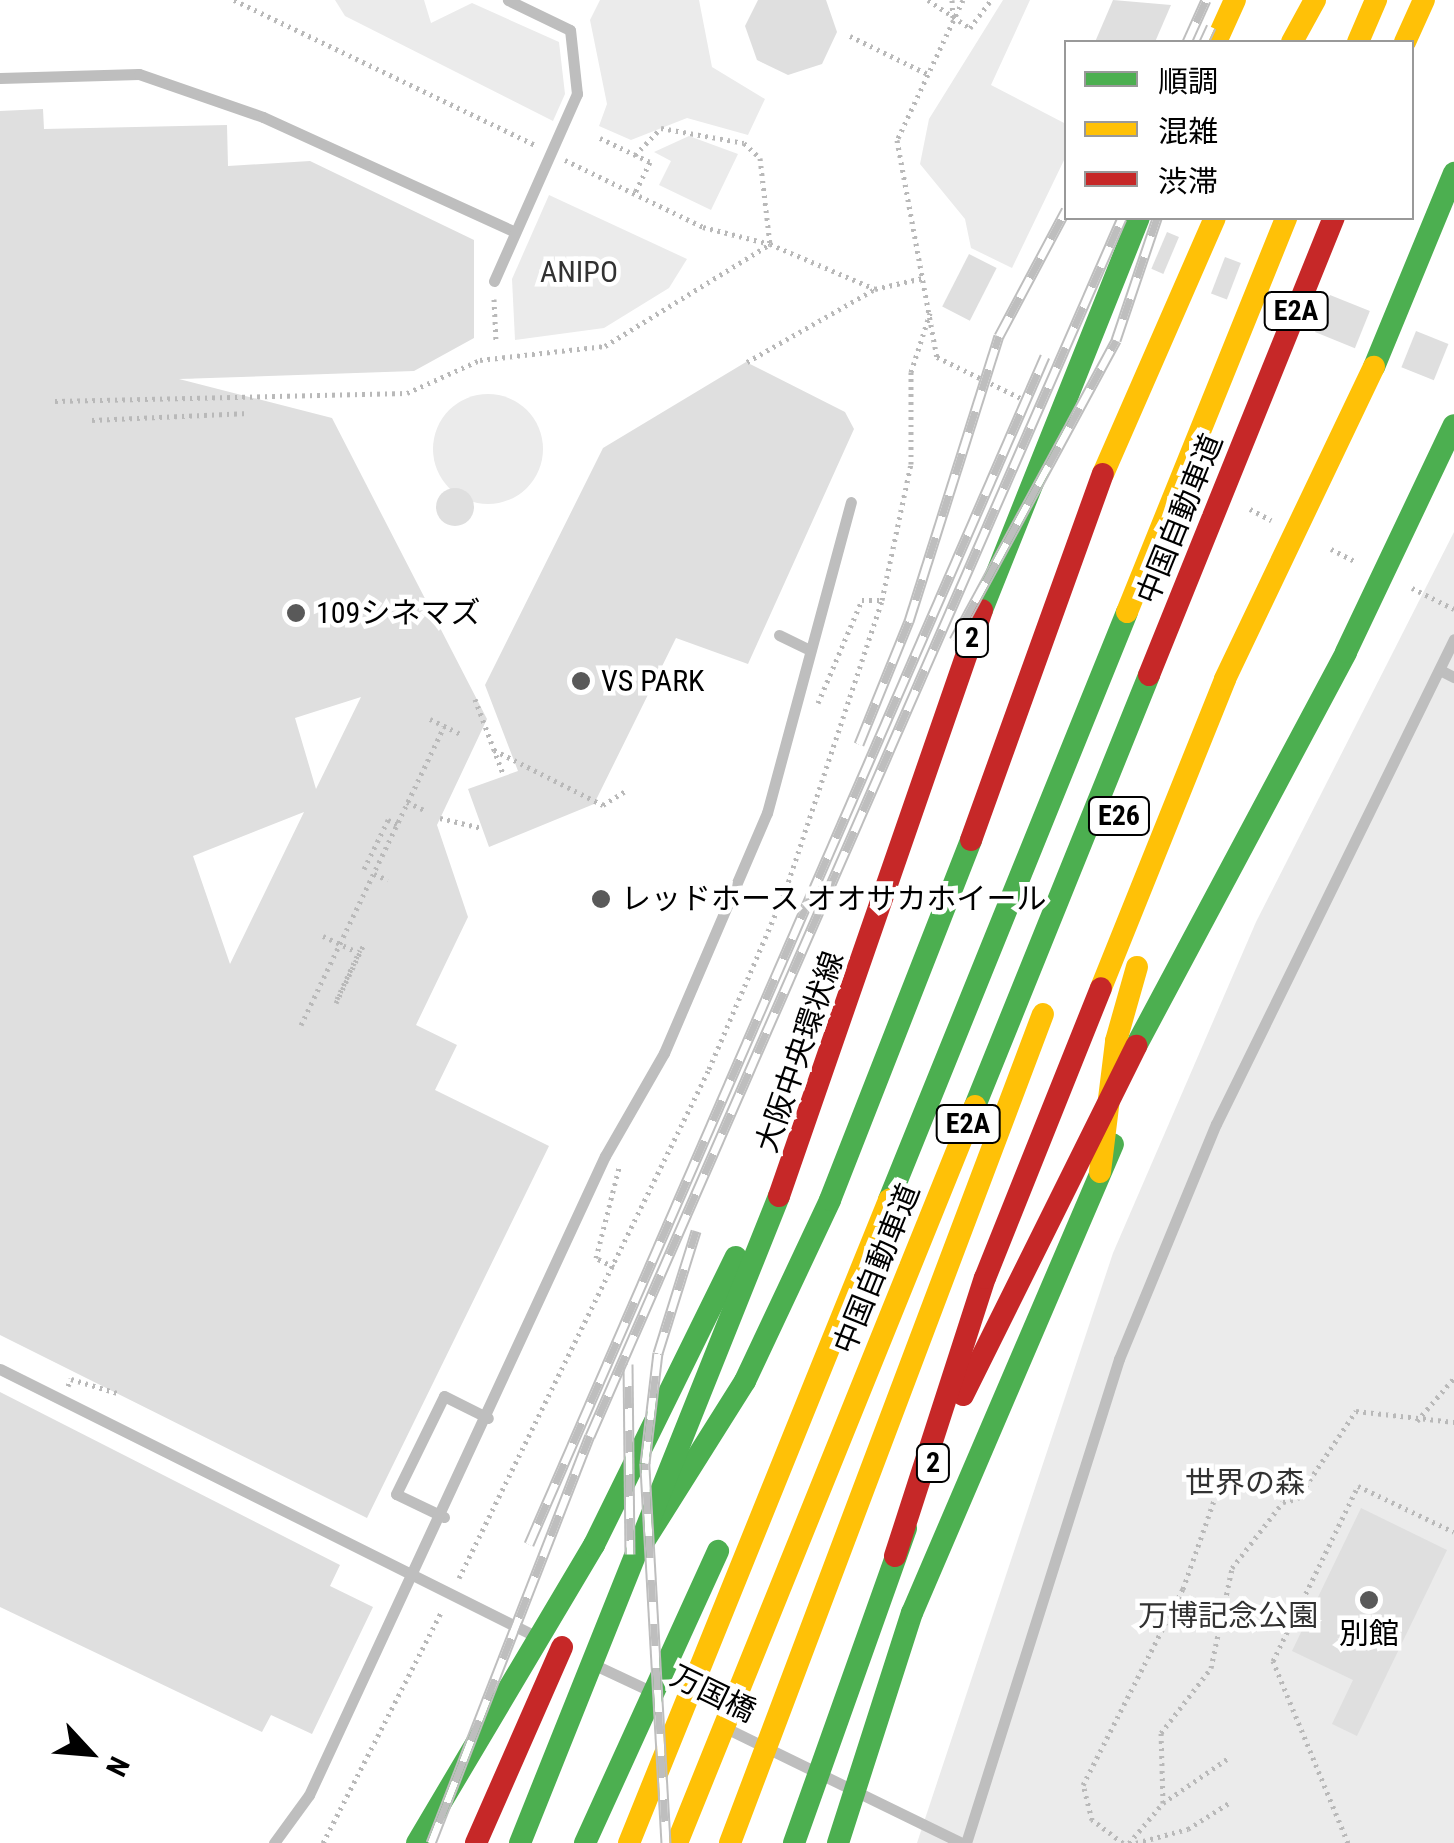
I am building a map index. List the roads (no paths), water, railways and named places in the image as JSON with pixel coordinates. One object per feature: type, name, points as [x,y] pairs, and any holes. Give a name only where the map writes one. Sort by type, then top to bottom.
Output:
[{"type":"main road","points":[[1217,40],[1235,0]]},
{"type":"main road","points":[[1293,40],[1315,0]]},
{"type":"main road","points":[[1359,40],[1376,0]]},
{"type":"main road","points":[[1406,40],[1424,0]]},
{"type":"main road","points":[[1100,1172],[1108,1098],[1134,974],[1324,487],[1454,173]]},
{"type":"main road","name":"大阪中央環状線","points":[[520,1843],[828,1067],[999,559],[1138,220]]},
{"type":"main road","points":[[476,1843],[568,1636],[638,1551],[745,1382],[830,1200],[1050,638],[1106,465],[1214,220]]},
{"type":"main road","name":"中国自動車道","points":[[629,1843],[1285,220]]},
{"type":"main road","name":"中国自動車道","points":[[677,1843],[1333,220]]},
{"type":"main road","name":"E26","points":[[1069,946],[1258,405]]},
{"type":"main road","name":"2","points":[[794,1843],[895,1556],[1108,1098],[1248,840],[1454,425]]},
{"type":"main road","points":[[895,1556],[984,1278],[1225,678],[1324,487]]},
{"type":"main road","name":"E2A","points":[[584,1843],[715,1558],[960,972],[1039,824]]},
{"type":"main road","points":[[838,1843],[912,1613],[1100,1172],[1248,840]]},
{"type":"main road","points":[[730,1843],[1055,983]]},
{"type":"main road","points":[[417,1843],[594,1545],[828,1067]]},
{"type":"lane","points":[[494,280],[510,230],[577,94],[570,30],[508,0]]},
{"type":"lane","points":[[0,78],[139,74],[263,116],[510,230]]},
{"type":"lane","points":[[274,1843],[298,1817],[444,1517],[605,1156],[664,1053],[752,847],[851,502]]},
{"type":"lane","points":[[779,635],[810,650]]},
{"type":"lane","points":[[964,1843],[1119,1360],[1216,1124],[1454,639]]},
{"type":"lane","points":[[1440,670],[1454,677]]},
{"type":"lane","name":"万国橋","points":[[0,1369],[417,1573],[469,1604],[964,1843]]},
{"type":"lane","points":[[444,1517],[396,1494],[444,1396],[488,1418]]},
{"type":"railway","points":[[1188,40],[1206,0]]},
{"type":"railway","points":[[1205,40],[1211,27]]},
{"type":"railway","points":[[859,744],[909,621],[999,336],[1064,214]]},
{"type":"railway","points":[[431,1843],[590,1436],[1121,220]]},
{"type":"railway","points":[[954,640],[1116,340],[1156,220]]},
{"type":"railway","points":[[529,1544],[1045,356]]},
{"type":"railway","points":[[666,1843],[645,1463],[658,1353],[696,1231]]},
{"type":"railway","points":[[628,1364],[630,1554]]},
{"type":"place","name":"109シネマズ","points":[[296,613]]},
{"type":"place","name":"VS PARK","points":[[581,681]]},
{"type":"place","name":"レッドホース オオサカホイール","points":[[601,899]]},
{"type":"place","name":"別館","points":[[1369,1600]]},
{"type":"park label","name":"ANIPO","points":[[579,272]]},
{"type":"park label","name":"世界の森","points":[[1245,1483]]},
{"type":"park label","name":"万博記念公園","points":[[1228,1616]]}]
